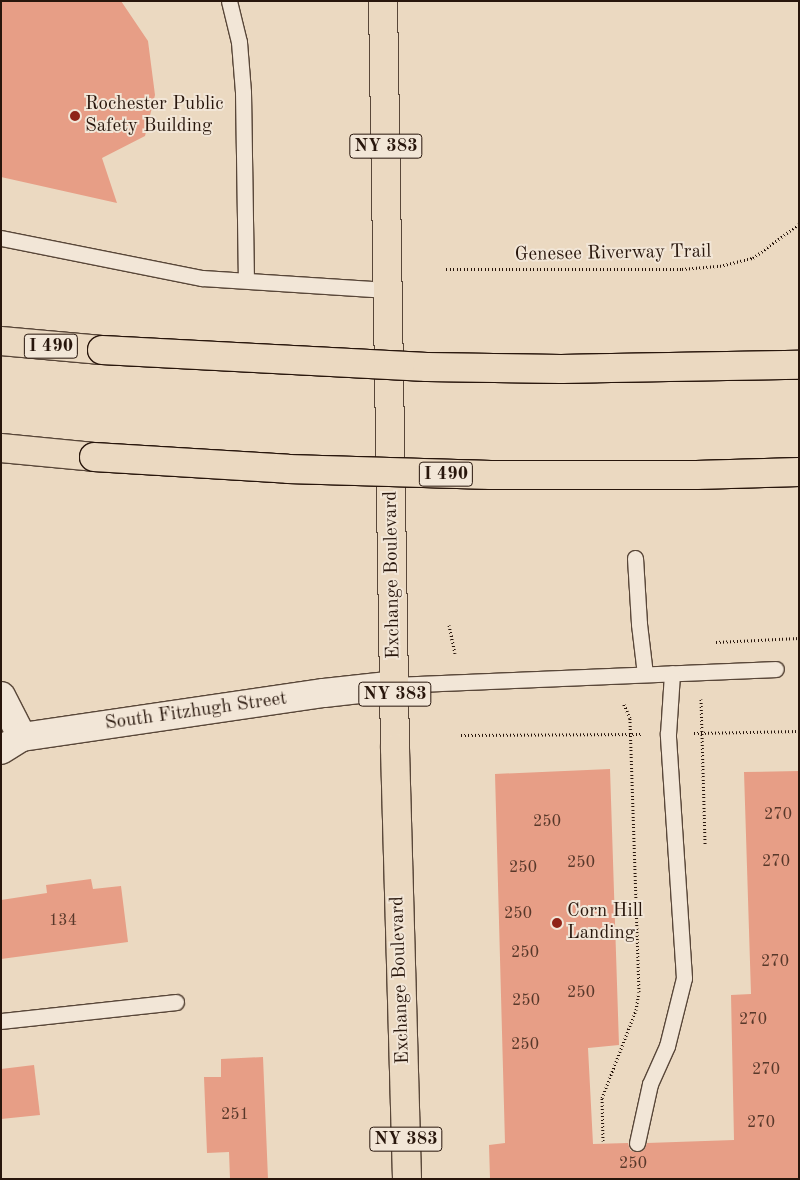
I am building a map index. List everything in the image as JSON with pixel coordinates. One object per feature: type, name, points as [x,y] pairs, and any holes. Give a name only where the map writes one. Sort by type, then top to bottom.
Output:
[{"type":"main road","name":"Exchange Boulevard","points":[[383,1],[395,685],[407,1179]]},
{"type":"main road","name":"I 490","points":[[1,341],[102,350],[427,367],[570,368],[799,365]]},
{"type":"main road","name":"I 490","points":[[1,448],[94,457],[298,470],[491,476],[687,475],[799,472]]},
{"type":"street","name":"South Fitzhugh Street","points":[[12,744],[315,694],[395,685]]},
{"type":"street","points":[[1,696],[12,744]]},
{"type":"lane","points":[[229,1],[239,42],[243,92],[246,280]]},
{"type":"lane","points":[[1,238],[202,278],[388,290]]},
{"type":"lane","points":[[635,558],[639,624],[645,674]]},
{"type":"lane","points":[[395,685],[776,670]]},
{"type":"lane","points":[[637,1143],[650,1084],[667,1046],[684,978],[668,734],[672,673]]},
{"type":"lane","points":[[1,1021],[176,1002]]},
{"type":"path","name":"Genesee Riverway Trail","points":[[446,269],[682,269],[720,266],[753,258],[799,224]]},
{"type":"path","points":[[710,642],[799,638]]},
{"type":"path","points":[[603,1141],[602,1098],[636,1010],[639,992],[630,718]]},
{"type":"path","points":[[461,735],[799,731]]},
{"type":"building","name":"Rochester Public Safety Building","points":[[1,1],[121,1],[148,41],[155,95],[145,136],[102,158],[117,203],[1,177]]},
{"type":"building","name":"Corn Hill Landing","points":[[610,769],[619,1045],[588,1048],[593,1144],[628,1143],[630,1150],[635,1152],[644,1150],[647,1143],[734,1140],[731,995],[751,994],[744,772],[799,771],[799,1179],[490,1179],[489,1145],[505,1143],[495,774]]},
{"type":"building","points":[[91,879],[93,889],[121,886],[128,942],[1,959],[1,900],[47,893],[46,885]]},
{"type":"building","points":[[263,1057],[268,1179],[230,1179],[229,1152],[207,1153],[204,1077],[221,1077],[221,1059]]},
{"type":"building","points":[[34,1065],[40,1115],[1,1119],[1,1069]]},
{"type":"place","name":"Rochester Public Safety Building","points":[[75,116]]},
{"type":"place","name":"Corn Hill Landing","points":[[557,923]]}]
